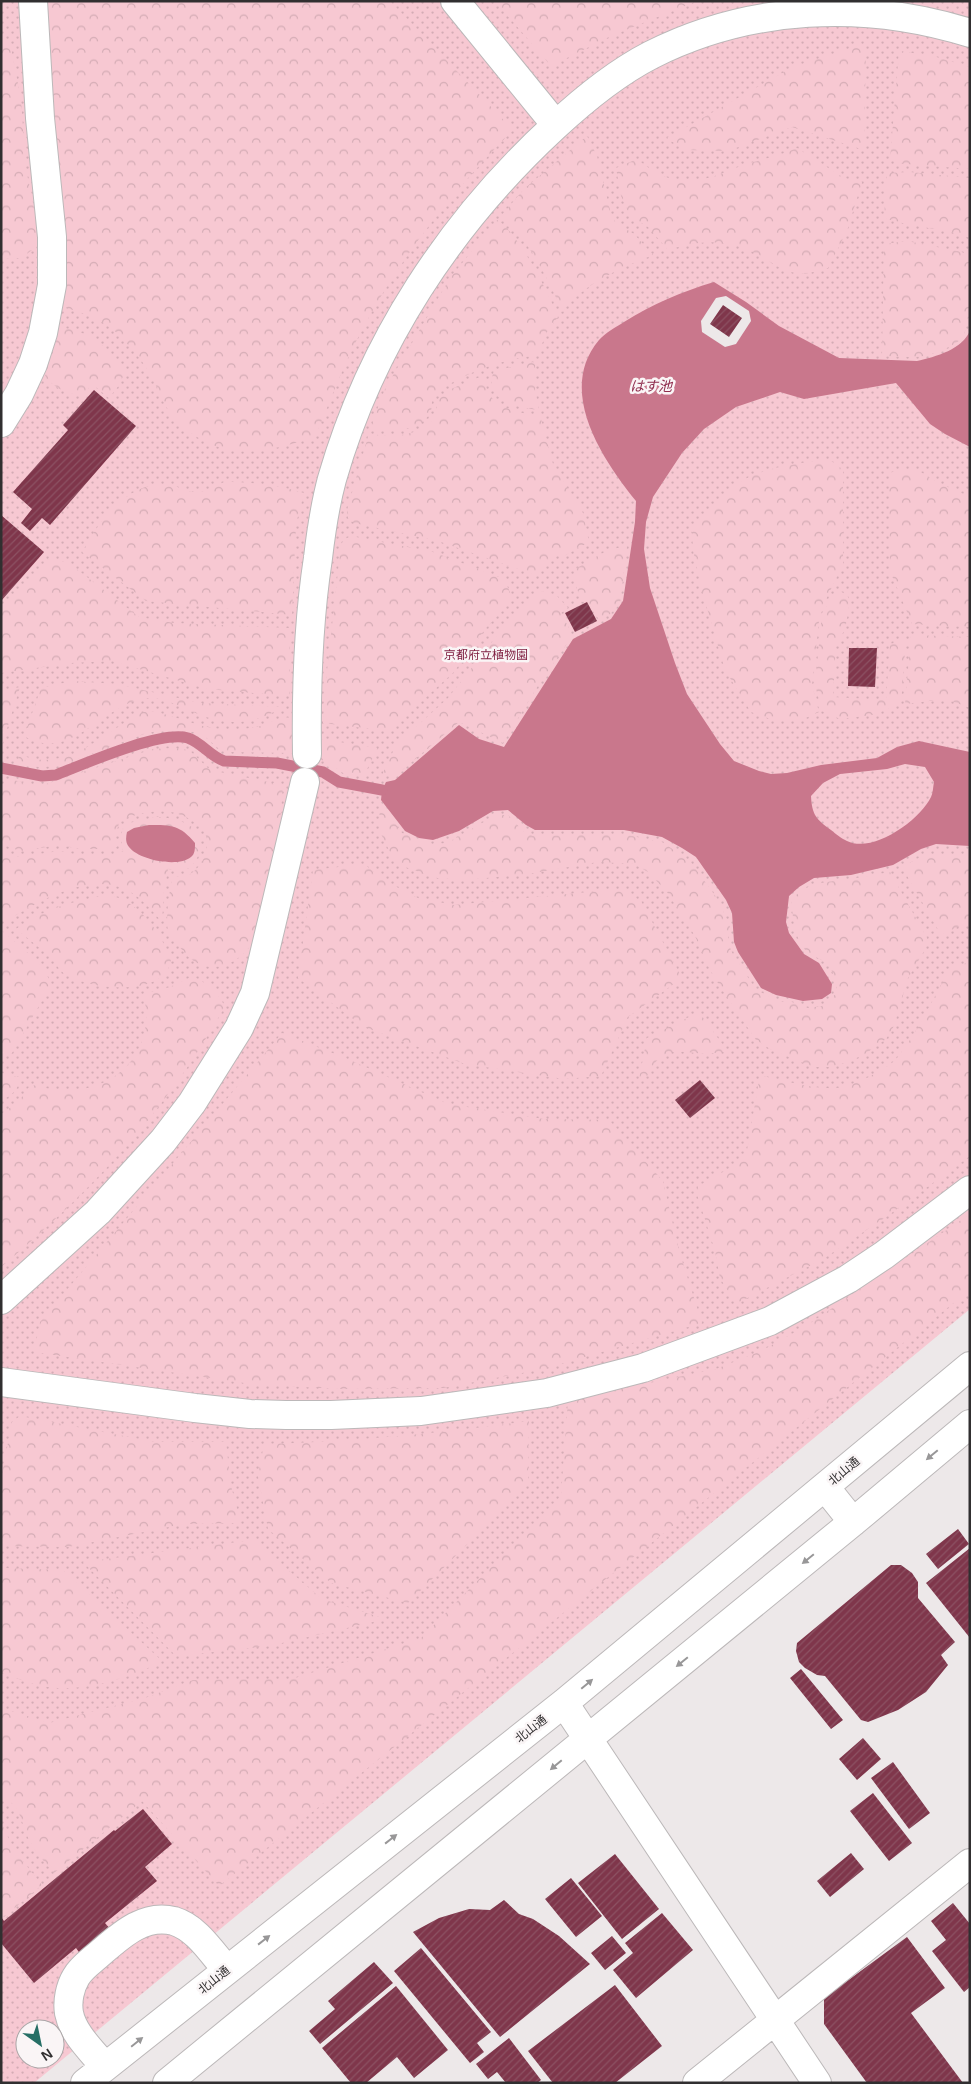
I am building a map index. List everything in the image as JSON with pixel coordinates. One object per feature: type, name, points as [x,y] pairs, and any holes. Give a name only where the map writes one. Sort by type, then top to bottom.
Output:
[{"type":"street","points":[[1,423],[19,394],[33,364],[46,317],[52,277],[52,237],[40,118],[33,1]]},
{"type":"street","points":[[455,1],[556,125]]},
{"type":"street","points":[[307,754],[307,680],[314,579],[330,487],[350,425],[386,345],[432,264],[490,191],[522,157],[596,90],[649,56],[691,37],[758,17],[812,11],[874,12],[920,19],[970,33]]},
{"type":"street","points":[[1,1300],[98,1212],[163,1141],[192,1103],[239,1028],[255,993],[305,782]]},
{"type":"street","points":[[1,1382],[195,1408],[250,1414],[286,1415],[376,1414],[421,1411],[547,1393],[643,1368],[770,1321],[848,1278],[884,1255],[970,1190]]},
{"type":"street","name":"北山通","points":[[92,2078],[564,1703],[970,1366]]},
{"type":"street","points":[[167,2083],[853,1522],[970,1424]]},
{"type":"street","points":[[824,1487],[853,1522]]},
{"type":"street","points":[[564,1703],[817,2083]]},
{"type":"street","points":[[697,2083],[970,1863]]},
{"type":"street","points":[[92,2078],[76,2029],[71,2021],[69,1994],[81,1970],[133,1927],[153,1920],[175,1922],[194,1932],[227,1970]]},
{"type":"green space","name":"京都府立植物園","points":[[1,1],[970,1],[970,1309],[65,2057],[65,2019],[15,2019],[15,2069],[51,2069],[34,2083],[1,2083]]},
{"type":"green space","points":[[43,1],[390,1],[513,130],[438,214],[395,275],[357,340],[315,437],[293,444],[256,451],[221,448],[199,438],[189,432],[172,415],[146,368],[117,333],[106,324],[66,308],[62,295]]},
{"type":"green space","points":[[495,1],[697,1],[611,36],[551,66]]},
{"type":"green space","points":[[1,40],[10,42],[21,100],[26,169],[39,232],[35,248],[21,258],[3,259],[1,258]]},
{"type":"green space","points":[[866,43],[864,150],[792,127],[728,151],[684,150],[667,138],[793,67]]},
{"type":"green space","points":[[899,51],[933,56],[970,67],[970,169],[906,164],[890,160]]},
{"type":"green space","points":[[587,136],[597,156],[611,214],[616,223],[634,234],[653,255],[616,271],[592,285],[562,312],[528,246],[501,216],[524,189]]},
{"type":"green space","points":[[797,148],[844,178],[862,182],[847,231],[828,268],[799,274],[790,272],[746,249],[724,243],[691,244],[668,250],[648,227],[630,216],[621,196],[616,168],[637,159],[657,173],[676,180],[686,181],[708,178]]},
{"type":"green space","points":[[910,172],[970,178],[970,238],[884,218],[887,173]]},
{"type":"green space","points":[[497,220],[514,237],[523,250],[548,294],[558,317],[547,332],[537,356],[497,364],[454,382],[433,396],[430,413],[424,421],[417,425],[410,428],[393,430],[370,428],[385,389],[450,278]]},
{"type":"green space","points":[[907,241],[962,252],[970,257],[966,330],[963,337],[956,343],[929,355],[914,357],[882,356],[884,244]]},
{"type":"green space","points":[[63,328],[91,337],[113,355],[125,371],[120,384],[109,398],[92,384],[82,396],[66,392],[53,384],[45,376],[58,331]]},
{"type":"green space","points":[[535,363],[535,389],[539,410],[512,404],[497,396],[493,389],[492,381],[494,371]]},
{"type":"green space","points":[[487,374],[486,384],[488,393],[494,400],[511,410],[540,415],[553,464],[583,513],[589,542],[564,556],[557,556],[545,562],[545,568],[535,575],[438,541],[354,523],[348,518],[347,510],[369,433],[395,436],[422,429],[434,418],[438,399],[451,389]]},
{"type":"green space","points":[[825,459],[835,463],[843,470],[843,564],[820,612],[812,685],[819,712],[799,721],[776,721],[751,712],[725,670],[702,591],[693,550],[692,530],[733,487],[749,477],[777,468]]},
{"type":"green space","points":[[903,469],[919,471],[937,482],[970,497],[970,627],[912,624],[890,571],[889,473]]},
{"type":"green space","points":[[224,482],[264,484],[304,493],[296,524],[292,615],[146,601],[82,552],[106,516],[127,496],[139,489],[167,484],[188,491],[199,492],[209,490]]},
{"type":"green space","points":[[351,536],[433,552],[504,579],[513,599],[486,628],[453,673],[388,731],[323,723],[341,544]]},
{"type":"green space","points":[[627,546],[620,604],[610,614],[599,620],[587,600],[582,602],[575,581],[575,572],[577,568],[608,550]]},
{"type":"green space","points":[[50,557],[70,564],[139,617],[174,623],[290,628],[290,696],[207,689],[112,661],[71,663],[1,673],[1,609]]},
{"type":"green space","points":[[838,590],[847,595],[850,601],[845,630],[836,643],[833,697],[886,700],[890,645],[899,639],[906,639],[901,704],[872,715],[840,719],[822,711],[815,685],[822,613]]},
{"type":"green space","points":[[542,591],[557,596],[568,608],[561,613],[570,630],[571,638],[539,684],[503,743],[459,722],[394,777],[382,775],[396,745],[448,698],[510,619]]},
{"type":"green space","points":[[911,635],[970,637],[970,708],[946,699],[905,704]]},
{"type":"green space","points":[[72,681],[117,684],[200,703],[283,707],[259,718],[236,722],[213,719],[164,700],[149,698],[117,709],[72,738],[57,743],[41,743],[24,736],[41,688]]},
{"type":"green space","points":[[20,687],[1,748],[1,691]]},
{"type":"green space","points":[[150,711],[206,727],[229,729],[252,728],[278,719],[292,718],[294,753],[228,752],[219,749],[202,734],[174,728],[147,733],[59,766],[39,767],[16,763],[20,755],[43,760],[67,756],[87,747],[143,712]]},
{"type":"green space","points":[[320,739],[378,748],[363,777],[343,773],[326,761],[317,759]]},
{"type":"green space","points":[[174,748],[189,750],[208,768],[215,771],[283,785],[277,860],[254,941],[237,959],[217,967],[197,963],[179,946],[168,930],[167,911],[173,875],[180,877],[194,871],[199,866],[206,851],[207,843],[204,832],[198,825],[185,817],[176,813],[158,811],[120,820],[115,837],[117,847],[111,849],[80,849],[59,845],[20,851],[1,844],[1,794],[9,779],[43,785],[153,749]]},
{"type":"green space","points":[[380,802],[402,833],[432,844],[447,843],[496,815],[508,815],[524,832],[533,836],[622,834],[662,842],[690,861],[719,901],[730,927],[728,937],[731,951],[756,990],[781,1002],[792,1002],[808,1008],[822,1006],[837,993],[832,970],[823,961],[806,951],[800,942],[795,927],[791,900],[812,886],[890,872],[927,938],[926,948],[908,978],[894,1026],[886,1039],[865,1054],[848,1062],[830,1067],[813,1067],[770,1049],[756,1040],[710,970],[695,936],[667,892],[648,872],[634,864],[598,862],[528,874],[465,880],[437,878],[405,867],[391,854],[379,830]]},
{"type":"green space","points":[[156,817],[175,820],[192,827],[198,833],[201,841],[196,860],[191,866],[183,871],[168,869],[162,922],[135,895],[120,887],[104,884],[87,885],[53,895],[8,920],[1,915],[1,850],[19,857],[59,851],[79,855],[113,855],[123,851],[121,836],[124,824]]},
{"type":"green space","points":[[926,854],[970,854],[970,921],[941,935],[902,867]]},
{"type":"green space","points":[[364,864],[387,882],[418,898],[454,905],[620,889],[641,901],[682,978],[628,1017],[601,1076],[564,1079],[465,1064],[364,1027],[298,978],[313,870]]},
{"type":"green space","points":[[106,895],[128,903],[138,910],[155,929],[161,939],[171,961],[165,973],[155,981],[141,986],[107,987],[76,980],[63,973],[48,955],[16,929],[48,911],[82,900]]},
{"type":"green space","points":[[1,930],[37,962],[48,977],[51,985],[12,1053],[1,1055]]},
{"type":"green space","points":[[970,962],[970,1156],[886,1217],[823,1259],[736,1304],[720,1278],[715,1251],[695,1188],[742,1161],[747,1150],[760,1075],[819,1088],[836,1088],[850,1085],[877,1073],[892,1063],[905,1048],[950,968]]},
{"type":"green space","points":[[193,976],[213,988],[225,1006],[203,1043],[153,1114],[125,1147],[66,1209],[1,1267],[1,1114],[16,1103],[31,1086],[57,1090],[77,1090],[110,1080],[123,1070],[141,1044],[145,1029],[146,1012],[143,994],[170,987]]},
{"type":"green space","points":[[699,1012],[728,1052],[704,1054],[672,1052],[656,1061],[647,1076],[639,1079],[647,1038]]},
{"type":"green space","points":[[282,1033],[350,1060],[448,1104],[544,1119],[609,1120],[663,1181],[679,1251],[702,1323],[543,1369],[443,1388],[339,1389],[251,1384],[34,1352],[40,1322]]},
{"type":"green space","points":[[1,1073],[19,1077],[19,1082],[16,1089],[1,1101]]},
{"type":"green space","points":[[970,1214],[970,1290],[219,1886],[142,1801],[54,1873],[32,1845],[17,1810],[8,1800],[1,1797],[1,1708],[49,1723],[145,1698],[193,1680],[292,1679],[421,1638],[561,1496],[568,1400],[716,1369],[761,1351],[806,1326]]},
{"type":"green space","points":[[20,1416],[155,1442],[226,1442],[231,1486],[241,1523],[184,1524],[68,1547],[1,1546],[1,1479],[12,1422]]},
{"type":"green space","points":[[529,1421],[528,1484],[408,1603],[331,1583],[268,1529],[258,1476],[264,1444],[397,1436]]},
{"type":"green space","points":[[253,1540],[322,1599],[386,1619],[269,1646],[176,1656],[83,1562]]},
{"type":"green space","points":[[1,1569],[63,1570],[162,1661],[134,1674],[85,1687],[53,1688],[24,1681],[1,1672]]},
{"type":"green space","points":[[1,1822],[14,1850],[42,1885],[4,1917],[1,1914]]},
{"type":"water","name":"はす池","points":[[714,282],[779,326],[839,358],[917,361],[955,347],[967,337],[970,330],[970,447],[930,424],[896,383],[804,399],[780,392],[736,407],[704,429],[682,453],[653,497],[646,522],[644,549],[650,588],[675,663],[687,694],[720,744],[734,761],[771,774],[877,758],[897,747],[919,741],[970,752],[970,846],[936,844],[921,849],[893,865],[851,875],[814,878],[789,896],[786,922],[789,933],[804,954],[819,963],[832,984],[831,993],[822,999],[803,1001],[776,995],[761,988],[738,952],[734,942],[732,913],[726,900],[696,857],[662,837],[624,830],[535,830],[508,810],[493,811],[459,831],[433,840],[419,838],[405,831],[381,800],[382,790],[386,782],[395,780],[459,725],[479,739],[504,747],[573,639],[611,619],[623,601],[635,522],[636,501],[610,466],[589,424],[583,403],[582,381],[587,360],[599,340],[614,328],[657,304]],"holes":[[[905,764],[925,767],[934,782],[931,797],[917,815],[895,833],[882,839],[858,844],[847,841],[822,823],[812,808],[811,796],[823,783],[840,774],[887,769]]]},
{"type":"water","points":[[164,825],[180,829],[195,843],[195,849],[191,857],[177,862],[168,862],[150,859],[134,852],[127,843],[127,832],[134,828]]},
{"type":"pier","points":[[726,296],[749,311],[751,321],[736,344],[725,347],[702,332],[701,321],[716,298]]},
{"type":"building","points":[[723,305],[742,318],[729,337],[710,324]]},
{"type":"building","points":[[94,390],[136,426],[50,525],[42,518],[30,531],[21,523],[32,509],[13,492],[68,430],[63,425]]},
{"type":"building","points":[[1,515],[44,552],[1,601]]},
{"type":"building","points":[[587,602],[597,621],[575,632],[565,613]]},
{"type":"building","points":[[849,648],[877,648],[875,687],[848,686]]},
{"type":"building","points":[[700,1080],[715,1098],[690,1118],[675,1100]]},
{"type":"building","points":[[958,1529],[969,1544],[938,1569],[926,1554]]},
{"type":"building","points":[[970,1548],[970,1638],[926,1583]]},
{"type":"building","points":[[891,1565],[901,1565],[912,1573],[918,1582],[918,1598],[955,1642],[941,1655],[948,1665],[926,1692],[898,1710],[868,1722],[861,1720],[825,1676],[817,1675],[799,1662],[796,1651],[797,1643]]},
{"type":"building","points":[[801,1669],[843,1720],[831,1729],[790,1678]]},
{"type":"building","points":[[863,1738],[881,1759],[857,1780],[839,1759]]},
{"type":"building","points":[[893,1762],[930,1813],[909,1829],[871,1778]]},
{"type":"building","points":[[873,1793],[912,1843],[889,1861],[850,1811]]},
{"type":"building","points":[[143,1809],[172,1844],[145,1867],[157,1881],[105,1923],[111,1930],[81,1955],[76,1948],[34,1983],[1,1943],[1,1917],[4,1921],[114,1830]]},
{"type":"building","points":[[851,1853],[864,1869],[830,1897],[817,1881]]},
{"type":"building","points":[[615,1854],[659,1909],[622,1939],[578,1883]]},
{"type":"building","points":[[571,1878],[602,1916],[576,1937],[545,1899]]},
{"type":"building","points":[[504,1900],[519,1914],[533,1919],[559,1936],[590,1964],[500,2037],[413,1932],[439,1918],[469,1909],[490,1910]]},
{"type":"building","points":[[953,1903],[970,1924],[970,1987],[964,1992],[932,1951],[946,1940],[931,1921]]},
{"type":"building","points":[[662,1913],[693,1950],[636,1998],[613,1970],[633,1953],[625,1943]]},
{"type":"building","points":[[612,1936],[626,1953],[605,1970],[591,1953]]},
{"type":"building","points":[[907,1937],[945,1988],[911,2013],[963,2083],[867,2083],[824,2024],[824,1998]]},
{"type":"building","points":[[421,1948],[491,2032],[477,2043],[484,2052],[470,2063],[394,1971]]},
{"type":"building","points":[[374,1962],[393,1983],[320,2044],[309,2031],[335,2009],[328,2001]]},
{"type":"building","points":[[615,1985],[662,2046],[615,2083],[553,2083],[528,2051]]},
{"type":"building","points":[[396,1986],[448,2050],[414,2078],[397,2057],[366,2083],[351,2083],[322,2048]]},
{"type":"building","points":[[509,2038],[541,2080],[537,2083],[506,2083],[497,2072],[488,2079],[476,2064]]},
{"type":"waterway","points":[[1,768],[42,776],[56,775],[122,749],[142,743],[176,737],[193,740],[224,761],[277,763],[323,772],[339,782],[382,790]]}]
